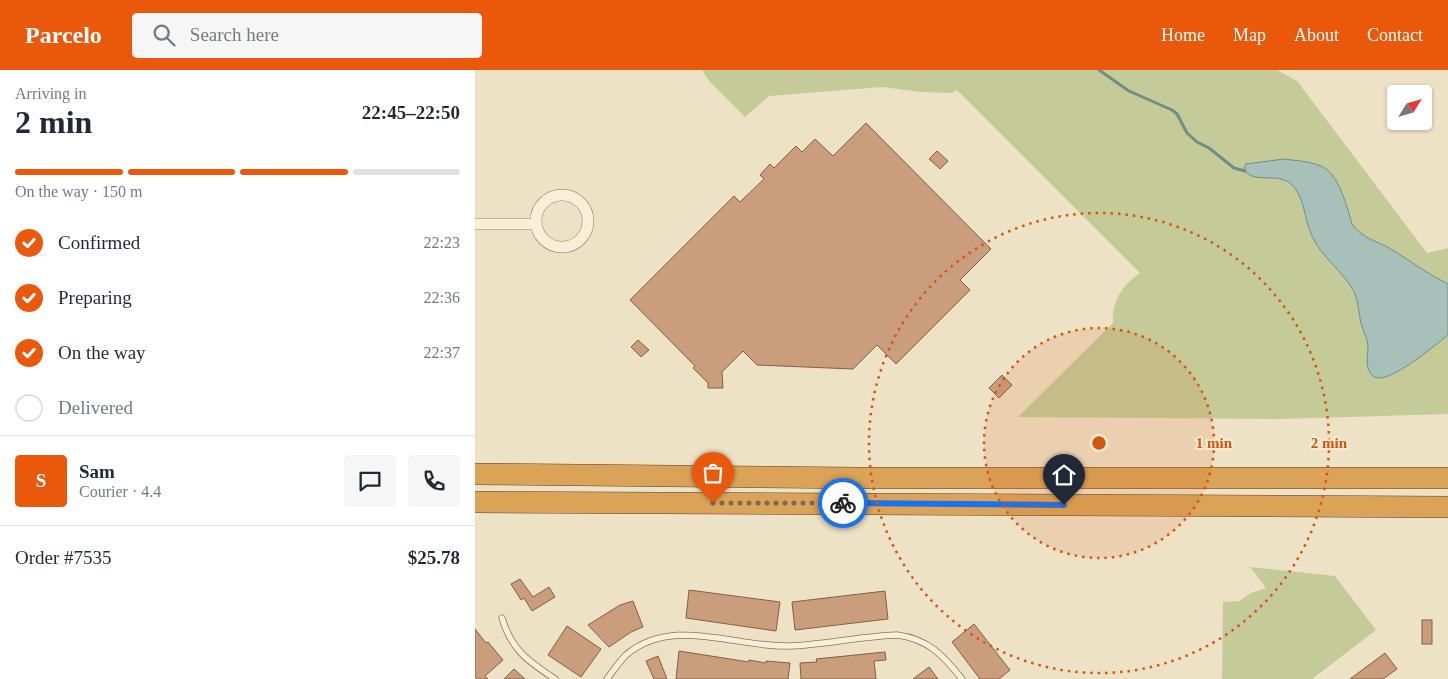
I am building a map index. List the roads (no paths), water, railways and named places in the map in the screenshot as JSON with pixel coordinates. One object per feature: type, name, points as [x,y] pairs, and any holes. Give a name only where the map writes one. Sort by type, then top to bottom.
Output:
[{"type":"highway","points":[[475,474],[849,478],[1448,478]]},
{"type":"highway","points":[[475,502],[1448,507]]},
{"type":"street","points":[[563,195],[579,202],[587,217],[587,226],[579,240],[564,246],[555,246],[548,242],[542,237],[536,224],[536,215],[540,206],[554,196],[563,195]]},
{"type":"street","points":[[475,224],[536,224]]},
{"type":"lane","points":[[502,618],[507,634],[516,648],[529,662],[555,679]]},
{"type":"lane","points":[[607,679],[626,656],[646,642],[666,636],[692,635],[779,646],[897,635],[906,636],[927,644],[949,662],[962,679]]},
{"type":"water","points":[[1284,159],[1304,161],[1329,171],[1338,184],[1352,224],[1361,233],[1448,284],[1448,335],[1401,370],[1381,378],[1374,377],[1370,373],[1367,362],[1368,345],[1355,294],[1343,276],[1316,244],[1309,230],[1302,202],[1296,189],[1291,184],[1280,179],[1261,178],[1250,175],[1244,168],[1246,164]]},
{"type":"waterway","points":[[1099,70],[1129,91],[1172,110],[1177,114],[1187,133],[1197,142],[1209,148],[1234,168],[1245,171]]}]
